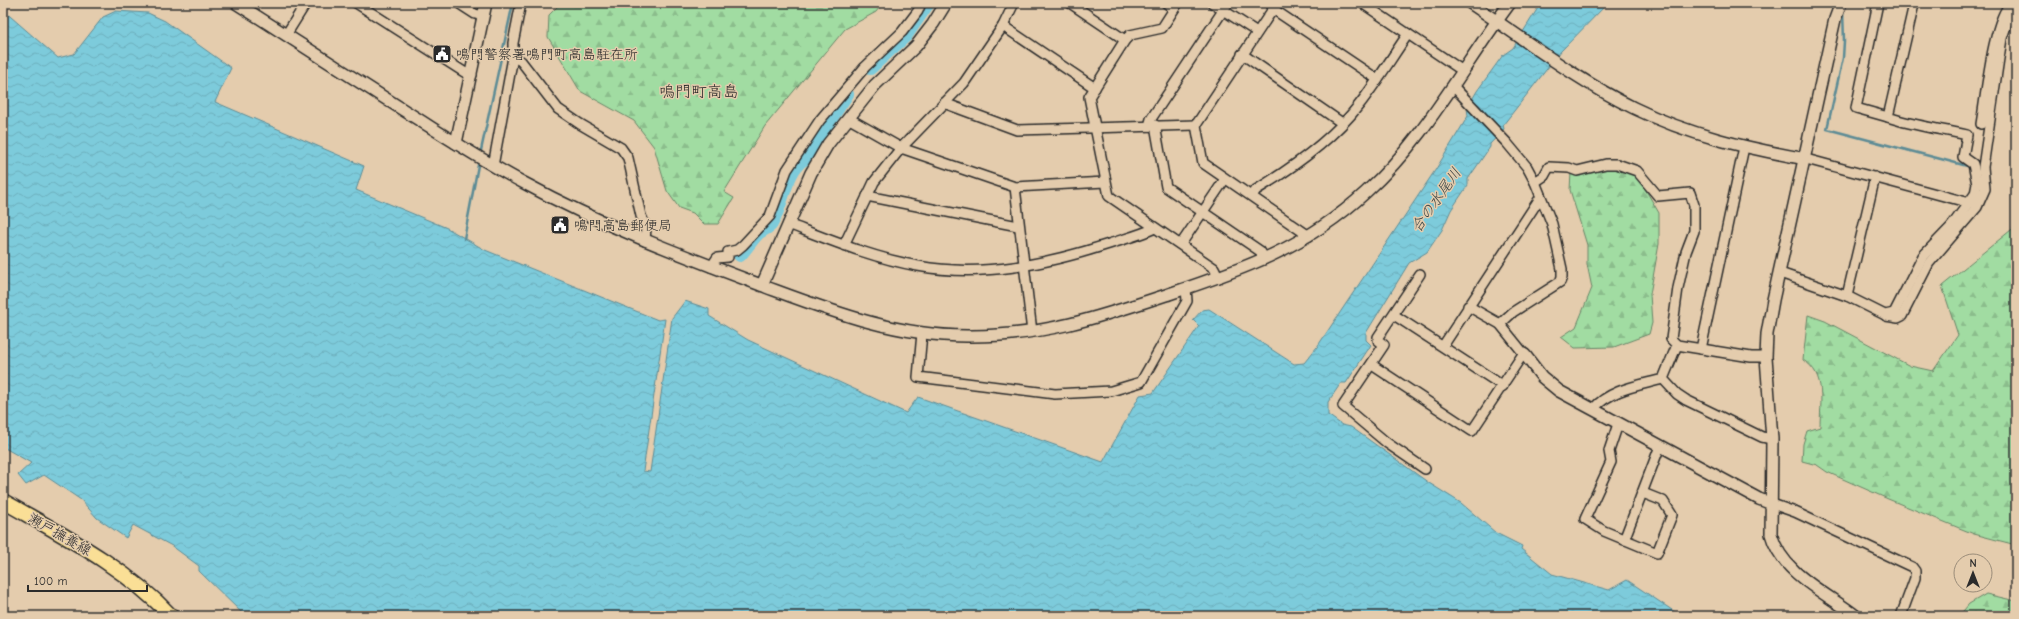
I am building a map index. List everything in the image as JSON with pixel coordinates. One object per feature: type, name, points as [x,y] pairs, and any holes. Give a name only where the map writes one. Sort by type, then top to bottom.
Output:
[{"type":"main road","name":"瀬戸撫養線","points":[[3,501],[105,560],[142,587],[171,616]]},
{"type":"street","points":[[236,3],[471,153],[583,213],[645,241],[713,268],[839,314],[874,324],[922,333],[964,336],[1032,332],[1073,325],[1219,278],[1266,259],[1309,236],[1363,195],[1388,171],[1421,133],[1496,21],[1510,3]]},
{"type":"street","points":[[286,35],[306,3]]},
{"type":"street","points":[[356,3],[464,72],[472,75]]},
{"type":"street","points":[[458,3],[483,16]]},
{"type":"street","points":[[456,143],[472,75],[486,3]]},
{"type":"street","points":[[491,165],[513,57],[513,44],[521,3]]},
{"type":"street","points":[[713,268],[717,258],[728,258],[728,252],[737,250],[743,245],[770,216],[787,170],[820,120],[865,67],[902,32],[921,3]]},
{"type":"street","points":[[762,285],[811,173],[828,144],[875,85],[916,46],[933,24],[946,3]]},
{"type":"street","points":[[844,245],[874,182],[901,148],[964,83],[1003,26],[1014,3]]},
{"type":"street","points":[[1070,3],[1125,40]]},
{"type":"street","points":[[1166,3],[1176,6],[1162,28],[1130,35],[1125,40],[1089,97],[1105,182],[1109,196],[1214,268],[1219,278]]},
{"type":"street","points":[[1212,3],[1225,7],[1257,32]]},
{"type":"street","points":[[1362,3],[1463,71]]},
{"type":"street","points":[[1470,3],[1556,62],[1634,108],[1672,125],[1744,147],[1806,159],[1970,203]]},
{"type":"street","points":[[1841,3],[1835,19],[1767,334],[1766,357],[1772,440],[1771,534],[1775,548],[1794,572],[1856,616]]},
{"type":"street","points":[[1878,3],[1856,108],[1910,125],[1918,124],[1967,135],[1963,157],[1973,164],[1978,184],[1970,203],[1923,256],[1894,313],[1884,315]]},
{"type":"street","points":[[1888,117],[1914,4],[1912,3]]},
{"type":"street","points":[[1981,124],[1996,37],[2000,21],[2006,8],[2011,3]]},
{"type":"street","points":[[1309,236],[1203,163],[1196,125],[1275,6],[1377,79]]},
{"type":"street","points":[[1225,7],[1151,119],[1152,126],[1166,187],[1260,251],[1266,259]]},
{"type":"street","points":[[1780,273],[1847,296],[1884,315],[1898,318],[1902,316],[1932,259],[1981,200],[1985,189],[1983,166],[2002,38],[2007,23],[2016,8]]},
{"type":"street","points":[[1003,26],[1095,88]]},
{"type":"street","points":[[1252,196],[1256,190],[1301,161],[1342,124],[1359,105],[1408,34]]},
{"type":"street","points":[[1242,54],[1342,124]]},
{"type":"street","points":[[513,57],[521,61],[558,109],[621,148],[628,158],[641,216],[646,227],[645,241]]},
{"type":"street","points":[[1453,86],[1501,136],[1527,167],[1535,182],[1540,198],[1552,224],[1562,277],[1560,282],[1513,312],[1500,324]]},
{"type":"street","points":[[944,104],[1017,130],[1196,125]]},
{"type":"street","points":[[848,118],[901,148],[1015,187],[1105,182]]},
{"type":"street","points":[[1701,349],[1744,147]]},
{"type":"street","points":[[1535,182],[1544,176],[1549,167],[1569,168],[1577,171],[1606,164],[1617,164],[1637,171],[1658,196],[1690,193],[1694,205],[1694,231],[1686,252],[1678,288],[1671,339],[1677,345],[1751,357],[1766,357]]},
{"type":"street","points":[[1847,296],[1875,177]]},
{"type":"street","points":[[1181,244],[1225,179]]},
{"type":"street","points":[[1015,187],[1018,226],[1032,332]]},
{"type":"street","points":[[867,196],[1018,226]]},
{"type":"street","points":[[1442,346],[1540,198]]},
{"type":"street","points":[[788,224],[879,257],[918,266],[947,270],[985,270],[1023,266],[1087,251],[1155,228]]},
{"type":"street","points":[[1420,274],[1394,315],[1388,320],[1378,338],[1378,340],[1384,345],[1343,406],[1387,443],[1425,469]]},
{"type":"street","points":[[922,333],[918,377],[1055,394],[1111,391],[1141,382],[1187,301],[1186,288]]},
{"type":"street","points":[[1468,306],[1500,324],[1542,377],[1559,391],[1759,500],[1795,512],[1912,567],[1915,571],[1915,578],[1901,616]]},
{"type":"street","points":[[1394,315],[1503,386]]},
{"type":"street","points":[[1663,378],[1677,345]]},
{"type":"street","points":[[1372,365],[1472,430],[1503,386],[1521,357],[1525,355]]},
{"type":"street","points":[[1593,409],[1607,396],[1663,378]]},
{"type":"street","points":[[1663,378],[1676,394],[1686,400],[1762,438],[1772,440]]},
{"type":"street","points":[[1618,424],[1609,451],[1611,462],[1609,468],[1585,519],[1604,531],[1657,553],[1672,515],[1663,500],[1643,493]]},
{"type":"street","points":[[1624,540],[1660,446]]},
{"type":"green space","points":[[561,3],[883,3],[876,12],[845,29],[765,126],[724,192],[734,198],[718,224],[704,224],[693,213],[679,208],[667,191],[654,147],[634,121],[580,91],[548,37],[549,15]]},
{"type":"green space","points":[[1607,167],[1637,175],[1659,213],[1659,244],[1650,294],[1652,323],[1649,334],[1614,347],[1575,348],[1561,337],[1576,327],[1592,288],[1587,264],[1587,245],[1570,190],[1571,172]]},
{"type":"green space","points":[[2016,226],[2016,545],[1974,534],[1888,499],[1827,472],[1817,465],[1802,461],[1803,444],[1807,431],[1820,427],[1821,399],[1819,381],[1811,366],[1803,360],[1808,315],[1825,321],[1910,366],[1933,371],[1958,335],[1942,286]]},
{"type":"green space","points":[[1986,594],[2016,601],[2016,616],[1959,616],[1969,604]]},
{"type":"water","name":"合の水尾川","points":[[1541,3],[1608,3],[1561,51],[1503,125],[1504,129],[1490,144],[1490,147],[1468,179],[1468,185],[1451,210],[1442,230],[1427,252],[1409,263],[1366,333],[1366,340],[1371,345],[1346,383],[1341,383],[1328,402],[1328,415],[1342,425],[1351,427],[1429,483],[1461,503],[1496,533],[1522,546],[1521,549],[1552,574],[1609,590],[1627,580],[1681,616],[245,616],[199,571],[199,566],[172,546],[133,525],[126,538],[97,518],[81,500],[44,475],[26,485],[18,475],[31,463],[3,447],[3,10],[58,58],[74,54],[103,17],[116,11],[148,13],[165,21],[231,68],[215,102],[364,166],[356,190],[447,228],[485,250],[658,320],[665,319],[643,471],[650,472],[672,318],[685,301],[709,309],[709,316],[748,340],[906,413],[918,397],[1103,462],[1140,395],[1153,393],[1199,326],[1193,320],[1202,310],[1209,309],[1294,364],[1304,363],[1317,347],[1436,169],[1468,116],[1467,108],[1477,91],[1503,55],[1513,48]]},
{"type":"waterway","points":[[480,155],[513,3]]},
{"type":"waterway","points":[[870,68],[906,35],[928,3]]},
{"type":"waterway","points":[[1843,11],[1843,58],[1827,129],[1971,167]]},
{"type":"waterway","points":[[740,255],[758,233],[771,224],[793,171],[804,159],[847,94]]},
{"type":"waterway","points":[[464,239],[479,160]]},
{"type":"place","name":"鳴門警察署鳴門町高島駐在所","points":[[442,54]]},
{"type":"place","name":"鳴門高島郵便局","points":[[560,225]]},
{"type":"district","name":"鳴門町高島","points":[[699,91]]}]
